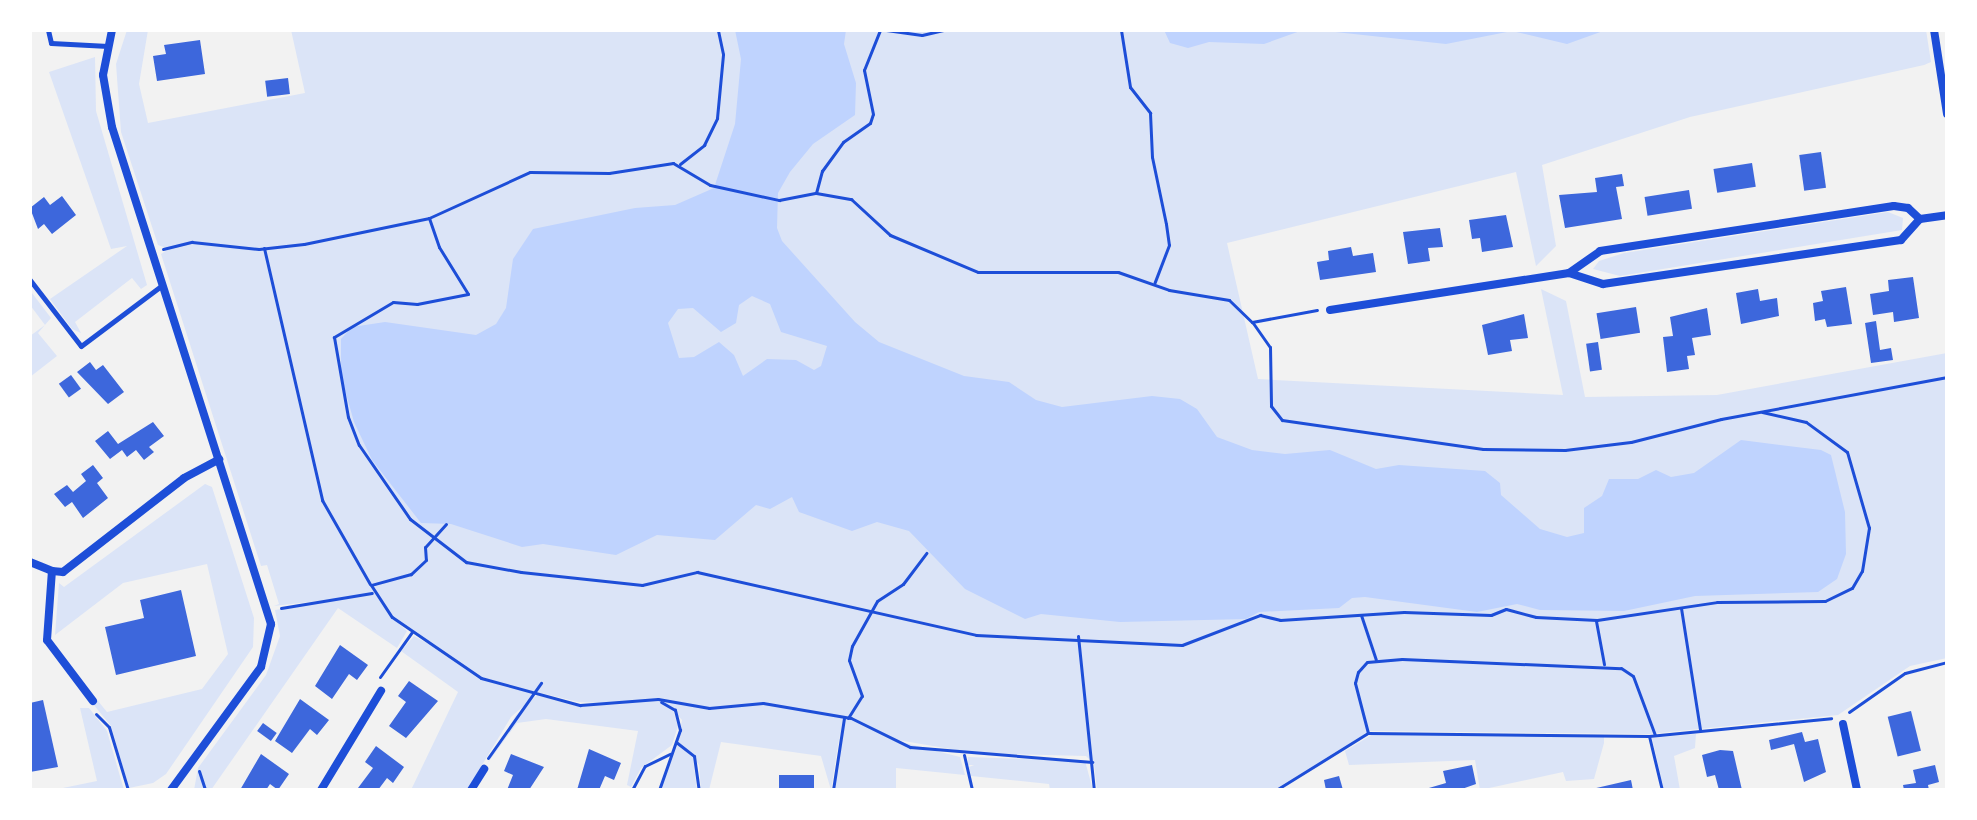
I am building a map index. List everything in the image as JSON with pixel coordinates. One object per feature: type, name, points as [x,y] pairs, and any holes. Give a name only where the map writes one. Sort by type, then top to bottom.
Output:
[{"type":"street","points":[[112,30],[103,75],[112,127],[161,286],[270,610],[271,632],[261,667],[171,790]]},
{"type":"street","points":[[1934,30],[1947,114]]},
{"type":"street","points":[[1330,310],[1569,273],[1600,251],[1894,206],[1908,208],[1920,219]]},
{"type":"street","points":[[1569,273],[1603,284],[1901,240],[1920,219],[1947,215]]},
{"type":"street","points":[[30,562],[63,572],[184,478],[219,459]]},
{"type":"street","points":[[52,571],[47,640],[93,701]]},
{"type":"street","points":[[321,790],[381,691]]},
{"type":"street","points":[[1842,720],[1857,790]]},
{"type":"street","points":[[471,790],[484,769]]},
{"type":"lane","points":[[48,30],[51,43],[108,46]]},
{"type":"lane","points":[[30,280],[81,346],[161,286]]},
{"type":"path","points":[[151,252],[192,242],[264,248],[429,218],[530,172],[609,173],[680,164],[704,145],[717,118],[723,54],[718,30]]},
{"type":"path","points":[[816,193],[822,171],[843,142],[870,123],[873,114],[864,70],[880,30]]},
{"type":"path","points":[[886,30],[922,35],[944,30]]},
{"type":"path","points":[[1121,30],[1130,87],[1150,113],[1152,157],[1169,245],[1155,282]]},
{"type":"path","points":[[680,164],[710,185],[779,200],[816,193],[851,199],[890,235],[978,272],[1118,272],[1155,282],[1169,290],[1229,300],[1252,322],[1270,347],[1271,406],[1282,420],[1304,425],[1483,449],[1565,450],[1631,442],[1762,412],[1947,377]]},
{"type":"path","points":[[429,218],[439,247],[468,294],[417,304],[393,302],[334,337],[348,417],[359,445],[395,503],[434,539],[466,562],[521,572],[642,585],[697,572],[870,614],[976,635],[1078,636],[1182,645],[1260,615],[1280,620],[1361,614],[1491,615],[1506,609],[1536,617],[1597,620],[1717,602],[1825,601],[1852,588],[1862,571],[1869,528],[1847,452],[1806,422],[1762,412]]},
{"type":"path","points":[[264,248],[322,500],[384,609],[469,673],[580,705],[658,699],[709,708],[763,703],[846,718],[910,747],[964,755],[1080,757],[1092,762]]},
{"type":"path","points":[[1252,322],[1330,310]]},
{"type":"path","points":[[371,585],[411,574],[426,560],[425,547],[446,524]]},
{"type":"path","points":[[833,790],[846,718],[862,696],[849,660],[852,646],[870,614],[926,553]]},
{"type":"path","points":[[270,610],[374,593]]},
{"type":"path","points":[[1681,608],[1700,730]]},
{"type":"path","points":[[1361,614],[1376,660]]},
{"type":"path","points":[[1597,620],[1604,664]]},
{"type":"path","points":[[381,691],[378,680],[412,632]]},
{"type":"path","points":[[1078,636],[1094,790]]},
{"type":"path","points":[[1368,733],[1355,683],[1367,662],[1376,660],[1604,664],[1633,676],[1655,735]]},
{"type":"path","points":[[1276,790],[1368,733],[1649,736],[1842,720],[1905,673],[1947,662]]},
{"type":"path","points":[[484,769],[513,718],[538,692],[541,683]]},
{"type":"path","points":[[658,699],[679,718],[676,742],[659,790]]},
{"type":"path","points":[[93,701],[90,706],[109,727],[130,790],[141,790]]},
{"type":"path","points":[[1649,736],[1662,790]]},
{"type":"path","points":[[676,742],[694,756],[699,790]]},
{"type":"path","points":[[632,790],[645,766],[670,754]]},
{"type":"path","points":[[964,755],[972,790]]},
{"type":"shaded area","points":[[127,30],[148,30],[139,84],[148,123],[305,93],[291,30],[1926,30],[1931,62],[1924,65],[1690,117],[1542,165],[1556,246],[1536,266],[1516,172],[1227,243],[1258,379],[1563,395],[1541,289],[1566,301],[1585,397],[1717,395],[1947,353],[1947,658],[1910,666],[1838,715],[1650,734],[1370,731],[1274,790],[1097,790],[1094,764],[1086,756],[974,753],[886,738],[960,757],[965,775],[896,768],[896,790],[835,790],[840,733],[831,790],[821,756],[721,742],[709,790],[701,790],[699,765],[678,741],[682,720],[673,710],[678,726],[672,745],[641,768],[631,787],[627,785],[638,731],[546,719],[517,723],[487,764],[516,715],[537,695],[576,706],[627,704],[578,702],[533,691],[533,698],[511,717],[467,790],[411,790],[458,692],[401,651],[414,636],[434,647],[389,615],[407,631],[397,648],[338,608],[211,790],[194,790],[198,768],[266,675],[280,636],[275,610],[362,596],[274,606],[279,604],[267,565],[261,566],[161,254],[169,249],[158,245],[121,132],[116,64]]},
{"type":"shaded area","points":[[95,57],[96,111],[147,285],[141,289],[132,278],[75,322],[81,333],[72,329],[50,299],[127,246],[111,249],[49,72]]},
{"type":"shaded area","points":[[1888,212],[1903,218],[1902,230],[1620,276],[1593,269],[1599,261],[1624,253]]},
{"type":"shaded area","points":[[32,293],[51,318],[45,325],[30,305]]},
{"type":"shaded area","points":[[45,325],[38,333],[57,356],[30,377],[30,336]]},
{"type":"shaded area","points":[[205,484],[212,487],[254,618],[253,647],[166,774],[153,783],[129,788],[111,726],[93,704],[98,701],[107,712],[202,689],[228,654],[207,564],[123,583],[55,635],[59,583],[64,587]]},
{"type":"shaded area","points":[[80,708],[89,708],[107,731],[124,790],[53,790],[97,781]]},
{"type":"shaded area","points":[[1373,734],[1604,737],[1604,743],[1594,779],[1566,781],[1563,772],[1480,790],[1475,760],[1349,765],[1345,751]]},
{"type":"shaded area","points":[[1696,734],[1695,748],[1674,756],[1680,790],[1664,790],[1652,738]]},
{"type":"shaded area","points":[[678,744],[693,758],[697,790],[660,790]]},
{"type":"shaded area","points":[[968,757],[1085,761],[1093,790],[1050,790],[1049,784],[971,776],[969,767],[974,765],[968,765]]},
{"type":"water","points":[[735,30],[846,30],[844,44],[856,83],[855,115],[813,144],[790,172],[778,193],[777,228],[782,241],[855,322],[879,342],[964,376],[1009,382],[1036,400],[1062,407],[1152,396],[1180,399],[1197,409],[1217,437],[1252,450],[1285,454],[1330,450],[1376,469],[1399,465],[1485,471],[1500,483],[1501,495],[1540,529],[1567,537],[1584,533],[1584,508],[1602,496],[1609,479],[1638,479],[1656,470],[1671,477],[1694,473],[1741,440],[1821,450],[1831,455],[1845,512],[1846,554],[1837,579],[1818,592],[1695,596],[1624,611],[1540,610],[1517,604],[1477,612],[1365,597],[1352,598],[1339,608],[1259,612],[1246,619],[1120,622],[1041,614],[1025,619],[965,589],[909,531],[877,522],[852,531],[799,512],[792,497],[770,509],[756,505],[715,540],[657,535],[616,555],[543,544],[522,547],[451,524],[421,523],[372,460],[354,422],[341,376],[341,339],[352,327],[385,322],[476,335],[496,324],[506,308],[513,259],[533,229],[635,208],[675,205],[714,188],[735,124],[741,59]],"holes":[[[752,296],[770,304],[781,332],[827,346],[821,366],[814,370],[796,360],[767,359],[743,376],[734,355],[719,342],[694,357],[679,358],[668,323],[678,309],[693,308],[721,332],[736,323],[739,305]]]},
{"type":"water","points":[[1164,30],[1303,30],[1264,44],[1209,42],[1188,48],[1170,43]]},
{"type":"water","points":[[1317,30],[1606,30],[1567,44],[1512,31],[1446,44]]},
{"type":"building","points":[[200,40],[205,74],[157,81],[153,56],[166,54],[164,45]]},
{"type":"building","points":[[288,78],[290,94],[267,97],[265,81]]},
{"type":"building","points":[[1821,152],[1826,188],[1804,191],[1799,155]]},
{"type":"building","points":[[1752,163],[1756,187],[1717,193],[1713,169]]},
{"type":"building","points":[[1622,174],[1624,186],[1616,187],[1622,219],[1565,228],[1559,195],[1597,192],[1595,178]]},
{"type":"building","points":[[1689,190],[1692,209],[1648,216],[1645,197]]},
{"type":"building","points":[[62,196],[76,215],[52,234],[44,224],[38,229],[30,208],[44,197],[50,205]]},
{"type":"building","points":[[1506,215],[1513,247],[1482,252],[1480,238],[1472,239],[1469,220]]},
{"type":"building","points":[[1440,228],[1443,247],[1428,248],[1430,261],[1408,264],[1403,232]]},
{"type":"building","points":[[1351,247],[1353,256],[1373,253],[1376,272],[1320,280],[1317,262],[1329,260],[1328,251]]},
{"type":"building","points":[[1913,277],[1919,318],[1894,322],[1893,312],[1873,315],[1870,294],[1889,291],[1888,280]]},
{"type":"building","points":[[1846,287],[1852,324],[1827,327],[1825,319],[1815,321],[1813,303],[1823,301],[1821,291]]},
{"type":"building","points":[[1758,289],[1760,301],[1777,298],[1779,316],[1741,324],[1736,293]]},
{"type":"building","points":[[1636,307],[1640,333],[1601,339],[1596,313]]},
{"type":"building","points":[[1707,308],[1711,335],[1692,338],[1695,355],[1687,356],[1689,369],[1667,372],[1663,337],[1673,336],[1670,317]]},
{"type":"building","points":[[1524,314],[1528,338],[1510,340],[1512,351],[1488,355],[1482,325]]},
{"type":"building","points":[[1876,321],[1880,350],[1891,348],[1893,360],[1871,363],[1865,323]]},
{"type":"building","points":[[1598,342],[1602,370],[1590,371],[1586,344]]},
{"type":"building","points":[[90,362],[96,370],[103,365],[124,392],[108,404],[77,372]]},
{"type":"building","points":[[71,375],[81,389],[69,398],[59,384]]},
{"type":"building","points":[[153,422],[164,436],[149,447],[154,452],[144,460],[136,450],[127,457],[122,450],[110,459],[95,441],[108,431],[118,444]]},
{"type":"building","points":[[93,465],[103,478],[97,483],[108,498],[83,518],[72,502],[65,507],[54,494],[67,485],[73,492],[86,481],[81,474]]},
{"type":"building","points":[[181,590],[196,656],[116,675],[105,627],[144,618],[140,600]]},
{"type":"building","points":[[340,645],[368,665],[357,680],[349,674],[332,699],[315,686]]},
{"type":"building","points":[[409,681],[438,701],[406,738],[389,726],[406,702],[398,696]]},
{"type":"building","points":[[300,699],[329,720],[317,735],[310,729],[292,753],[275,741]]},
{"type":"building","points":[[43,700],[58,767],[30,772],[30,703]]},
{"type":"building","points":[[1911,711],[1921,751],[1898,757],[1888,717]]},
{"type":"building","points":[[263,723],[277,733],[271,741],[257,731]]},
{"type":"building","points":[[1802,732],[1805,742],[1818,739],[1826,772],[1804,782],[1794,744],[1771,750],[1769,740]]},
{"type":"building","points":[[376,746],[404,767],[393,783],[387,778],[378,790],[362,790],[358,788],[373,768],[365,762]]},
{"type":"building","points":[[589,749],[621,763],[614,780],[605,776],[599,790],[577,790]]},
{"type":"building","points":[[1720,750],[1733,751],[1742,790],[1719,790],[1715,775],[1707,777],[1702,755]]},
{"type":"building","points":[[261,754],[289,774],[278,790],[270,784],[266,790],[240,790]]},
{"type":"building","points":[[511,754],[544,767],[529,790],[507,790],[513,775],[504,771]]},
{"type":"building","points":[[1472,765],[1476,784],[1459,790],[1422,790],[1446,783],[1443,771]]},
{"type":"building","points":[[1935,765],[1939,782],[1928,785],[1929,790],[1904,790],[1903,785],[1916,783],[1913,770]]},
{"type":"building","points":[[779,775],[814,775],[814,790],[779,790]]},
{"type":"building","points":[[1339,776],[1343,790],[1326,790],[1324,780]]},
{"type":"building","points":[[1631,780],[1633,790],[1592,790],[1592,789]]}]
